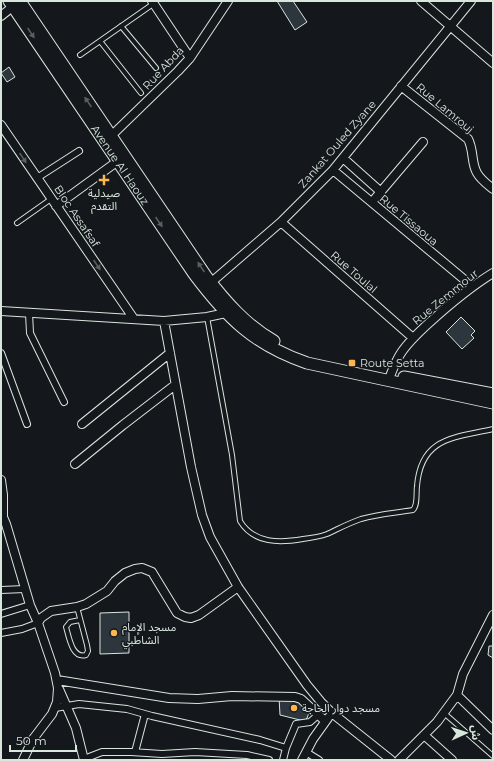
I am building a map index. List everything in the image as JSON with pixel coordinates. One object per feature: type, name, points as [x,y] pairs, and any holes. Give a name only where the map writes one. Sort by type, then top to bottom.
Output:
[{"type":"main road","name":"Avenue Al Haouz","points":[[15,3],[122,158],[226,313],[240,322]]},
{"type":"main road","name":"Avenue Al Haouz","points":[[208,285],[224,299],[240,322]]},
{"type":"main road","points":[[240,322],[269,347],[294,359],[320,367],[493,394]]},
{"type":"main road","points":[[390,378],[493,403]]},
{"type":"street","name":"Rue Abda","points":[[108,139],[165,85],[190,58],[228,1]]},
{"type":"street","points":[[421,1],[493,63]]},
{"type":"street","name":"Zankat Ouled Zyane","points":[[208,285],[281,222],[333,170],[471,1]]},
{"type":"street","points":[[153,2],[190,58]]},
{"type":"street","points":[[1,16],[15,3]]},
{"type":"street","name":"Rue Lamrouj","points":[[401,86],[468,139],[472,148],[476,171],[482,180],[493,189]]},
{"type":"street","name":"Bloc Assafsaf","points":[[1,127],[134,319]]},
{"type":"street","points":[[372,202],[423,142]]},
{"type":"street","points":[[36,178],[79,151]]},
{"type":"street","points":[[54,202],[122,158]]},
{"type":"street","points":[[342,158],[380,192]]},
{"type":"street","name":"Rue Tissaoua","points":[[333,170],[472,286]]},
{"type":"street","name":"Rue Toulal","points":[[281,222],[413,338]]},
{"type":"street","name":"Rue Zemmour","points":[[390,378],[401,353],[413,338],[472,286],[493,273]]},
{"type":"street","points":[[1,310],[164,321],[207,317],[226,313]]},
{"type":"street","points":[[29,313],[30,333],[64,402]]},
{"type":"street","points":[[164,321],[191,467],[202,515],[210,537],[238,587],[307,685],[332,713],[391,760]]},
{"type":"street","points":[[1,353],[27,424]]},
{"type":"street","points":[[82,424],[170,353]]},
{"type":"street","points":[[75,464],[176,385]]},
{"type":"street","points":[[1,480],[3,495],[2,517],[6,524],[30,605],[38,623],[58,684],[76,728],[84,759],[102,752],[162,754],[210,752],[247,755],[269,760]]},
{"type":"street","points":[[1,633],[22,629],[38,623],[41,618],[51,611],[86,604],[107,591],[114,582],[125,573],[142,568],[152,572],[177,613],[185,617],[191,618],[198,615],[238,587]]},
{"type":"street","points":[[1,590],[25,589]]},
{"type":"street","points":[[1,614],[30,605]]},
{"type":"street","points":[[399,760],[424,735],[457,695],[463,674],[493,615]]},
{"type":"street","points":[[58,684],[186,700],[232,696],[295,697],[301,699],[325,722]]},
{"type":"street","points":[[23,760],[33,739],[55,708],[58,696],[58,684]]},
{"type":"street","points":[[457,695],[489,723],[493,730]]},
{"type":"street","points":[[55,708],[67,705],[89,704],[127,709],[260,740],[286,748]]},
{"type":"street","points":[[302,760],[313,738],[332,713]]},
{"type":"street","points":[[135,752],[145,714]]},
{"type":"street","points":[[283,760],[286,748],[296,724],[310,722],[318,715]]},
{"type":"street","points":[[424,735],[452,760]]},
{"type":"street","points":[[112,752],[112,760]]},
{"type":"street","points":[[306,752],[319,760]]},
{"type":"lane","points":[[80,55],[153,2]]},
{"type":"lane","points":[[121,26],[156,68]]},
{"type":"lane","points":[[100,41],[141,94]]},
{"type":"lane","points":[[17,223],[54,202]]},
{"type":"lane","points":[[207,317],[232,455],[240,521],[244,528],[264,540],[286,542],[315,538],[360,520],[383,514],[412,510],[415,506],[418,477],[422,461],[431,450],[448,438],[493,429]]},
{"type":"lane","points":[[77,607],[88,648],[86,655],[81,656],[74,650],[66,627],[70,622],[80,620]]},
{"type":"lane","points":[[444,712],[493,756]]},
{"type":"building","points":[[277,1],[293,1],[307,22],[295,30]]},
{"type":"building","points":[[9,67],[15,77],[7,82],[1,73]]},
{"type":"building","points":[[461,317],[475,331],[471,335],[474,338],[462,349],[446,332]]},
{"type":"building","name":"مسجد الإمام الشاطبي","points":[[129,612],[129,653],[100,654],[100,613]]},
{"type":"building","points":[[489,646],[493,646],[493,658],[488,655]]},
{"type":"building","name":"مسجد دوار الحاجة","points":[[279,697],[298,698],[310,710],[307,718],[304,721],[280,715]]},
{"type":"place","name":"صيدلية التقدم","points":[[104,180]]},
{"type":"place","name":"Route Setta","points":[[352,363]]},
{"type":"place","name":"مسجد الإمام الشاطبي","points":[[114,633]]},
{"type":"place","name":"مسجد دوار الحاجة","points":[[294,708]]}]
